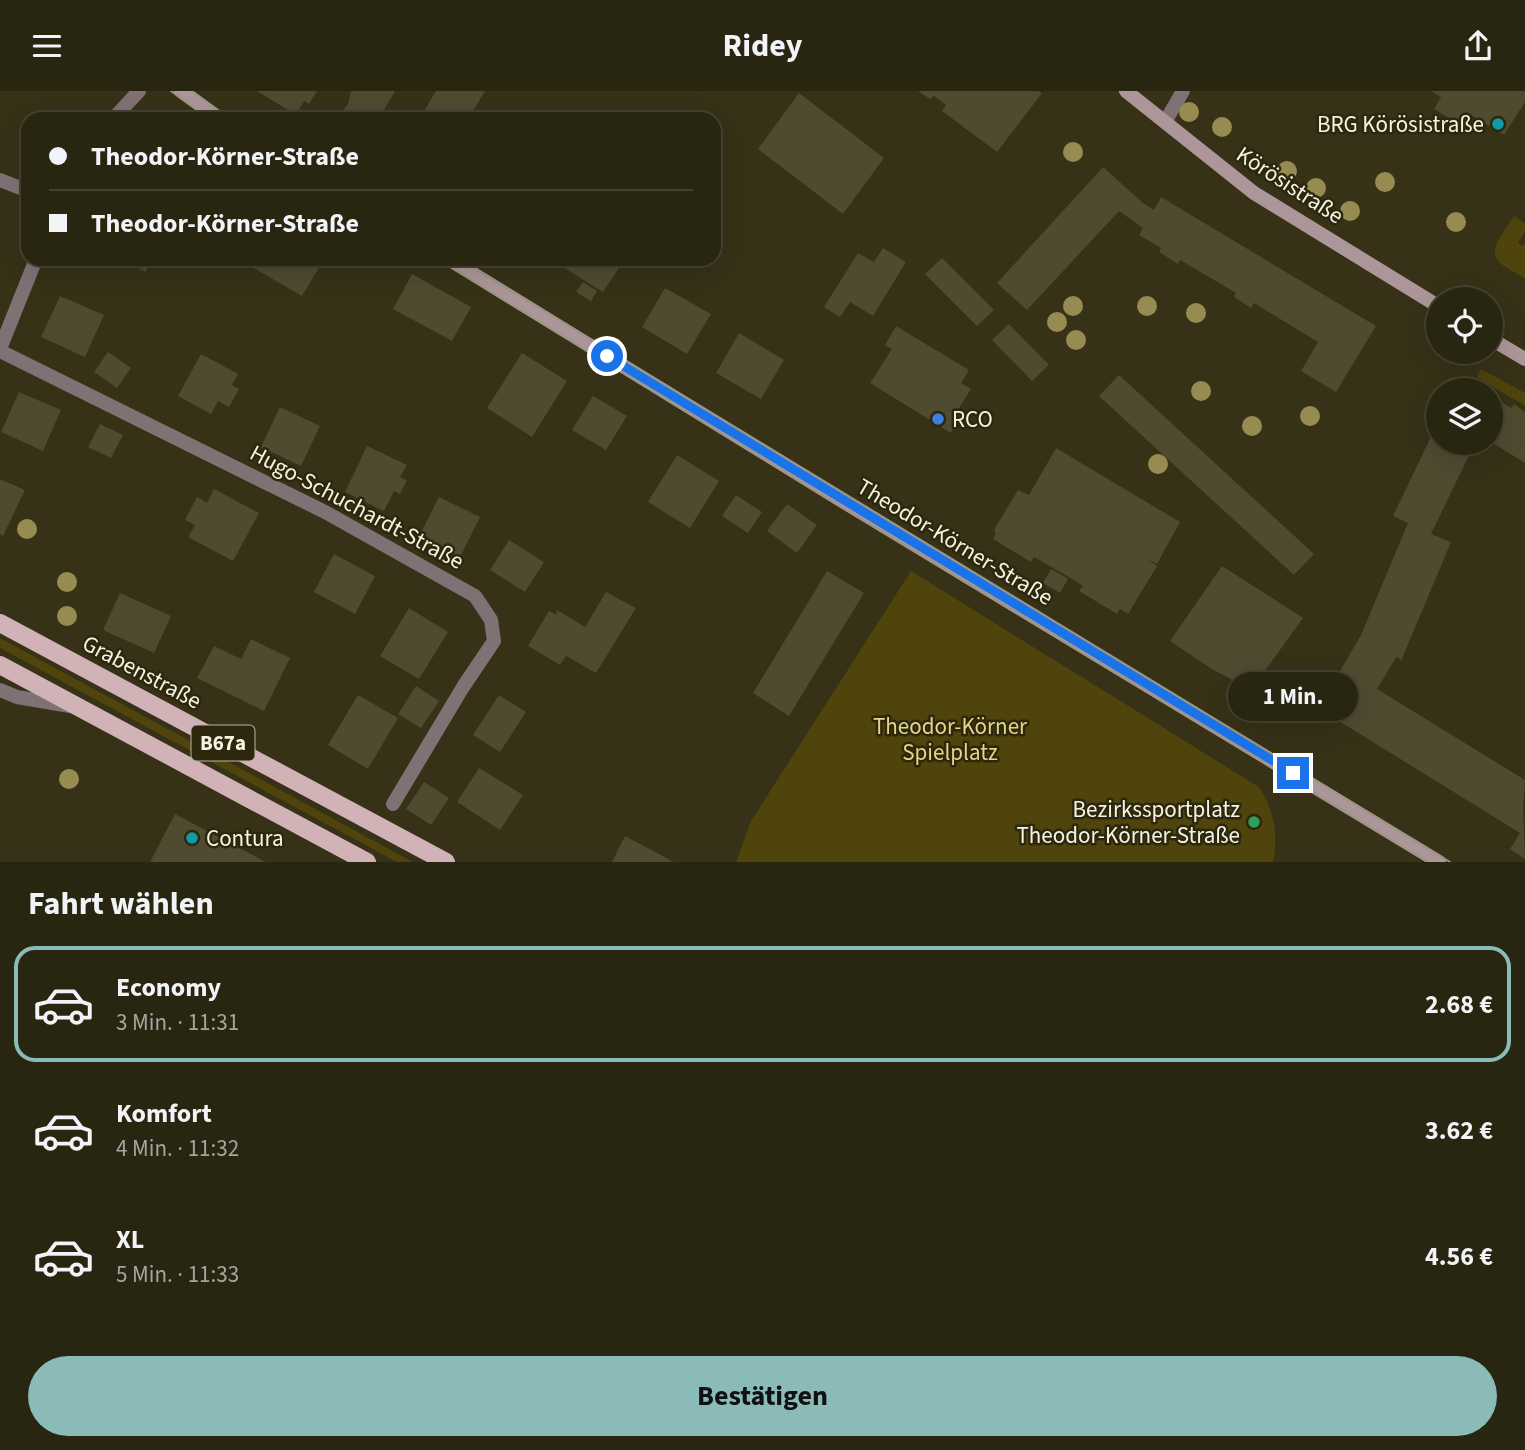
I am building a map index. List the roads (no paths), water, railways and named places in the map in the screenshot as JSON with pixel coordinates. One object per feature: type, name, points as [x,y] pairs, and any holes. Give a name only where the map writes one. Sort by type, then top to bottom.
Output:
[{"type":"main road","points":[[181,91],[210,112]]},
{"type":"main road","name":"Körösistraße","points":[[1126,91],[1254,193],[1426,299]]},
{"type":"main road","name":"Theodor-Körner-Straße","points":[[460,266],[844,502],[1440,862]]},
{"type":"main road","points":[[1503,346],[1525,359]]},
{"type":"main road","name":"Grabenstraße","points":[[0,623],[446,862]]},
{"type":"main road","name":"B67a","points":[[0,665],[367,862]]},
{"type":"street","points":[[120,112],[139,91]]},
{"type":"street","points":[[1165,123],[1183,91]]},
{"type":"street","points":[[0,180],[21,188]]},
{"type":"street","points":[[0,350],[33,266]]},
{"type":"street","name":"Hugo-Schuchardt-Straße","points":[[0,350],[325,512],[475,596],[491,620],[494,641],[463,687],[393,804]]},
{"type":"street","points":[[0,690],[17,697],[83,708]]},
{"type":"tram line","points":[[171,91],[200,112]]},
{"type":"tram line","points":[[192,91],[220,112]]},
{"type":"tram line","points":[[448,266],[1428,862]]},
{"type":"tram line","points":[[471,266],[1450,862]]},
{"type":"place","name":"BRG Körösistraße","points":[[1498,124]]},
{"type":"place","name":"RCO","points":[[938,419]]},
{"type":"place","name":"Bezirkssportplatz Theodor-Körner-Straße","points":[[1254,822]]},
{"type":"place","name":"Contura","points":[[192,838]]},
{"type":"park label","name":"Theodor-Körner Spielplatz","points":[[950,739]]}]
